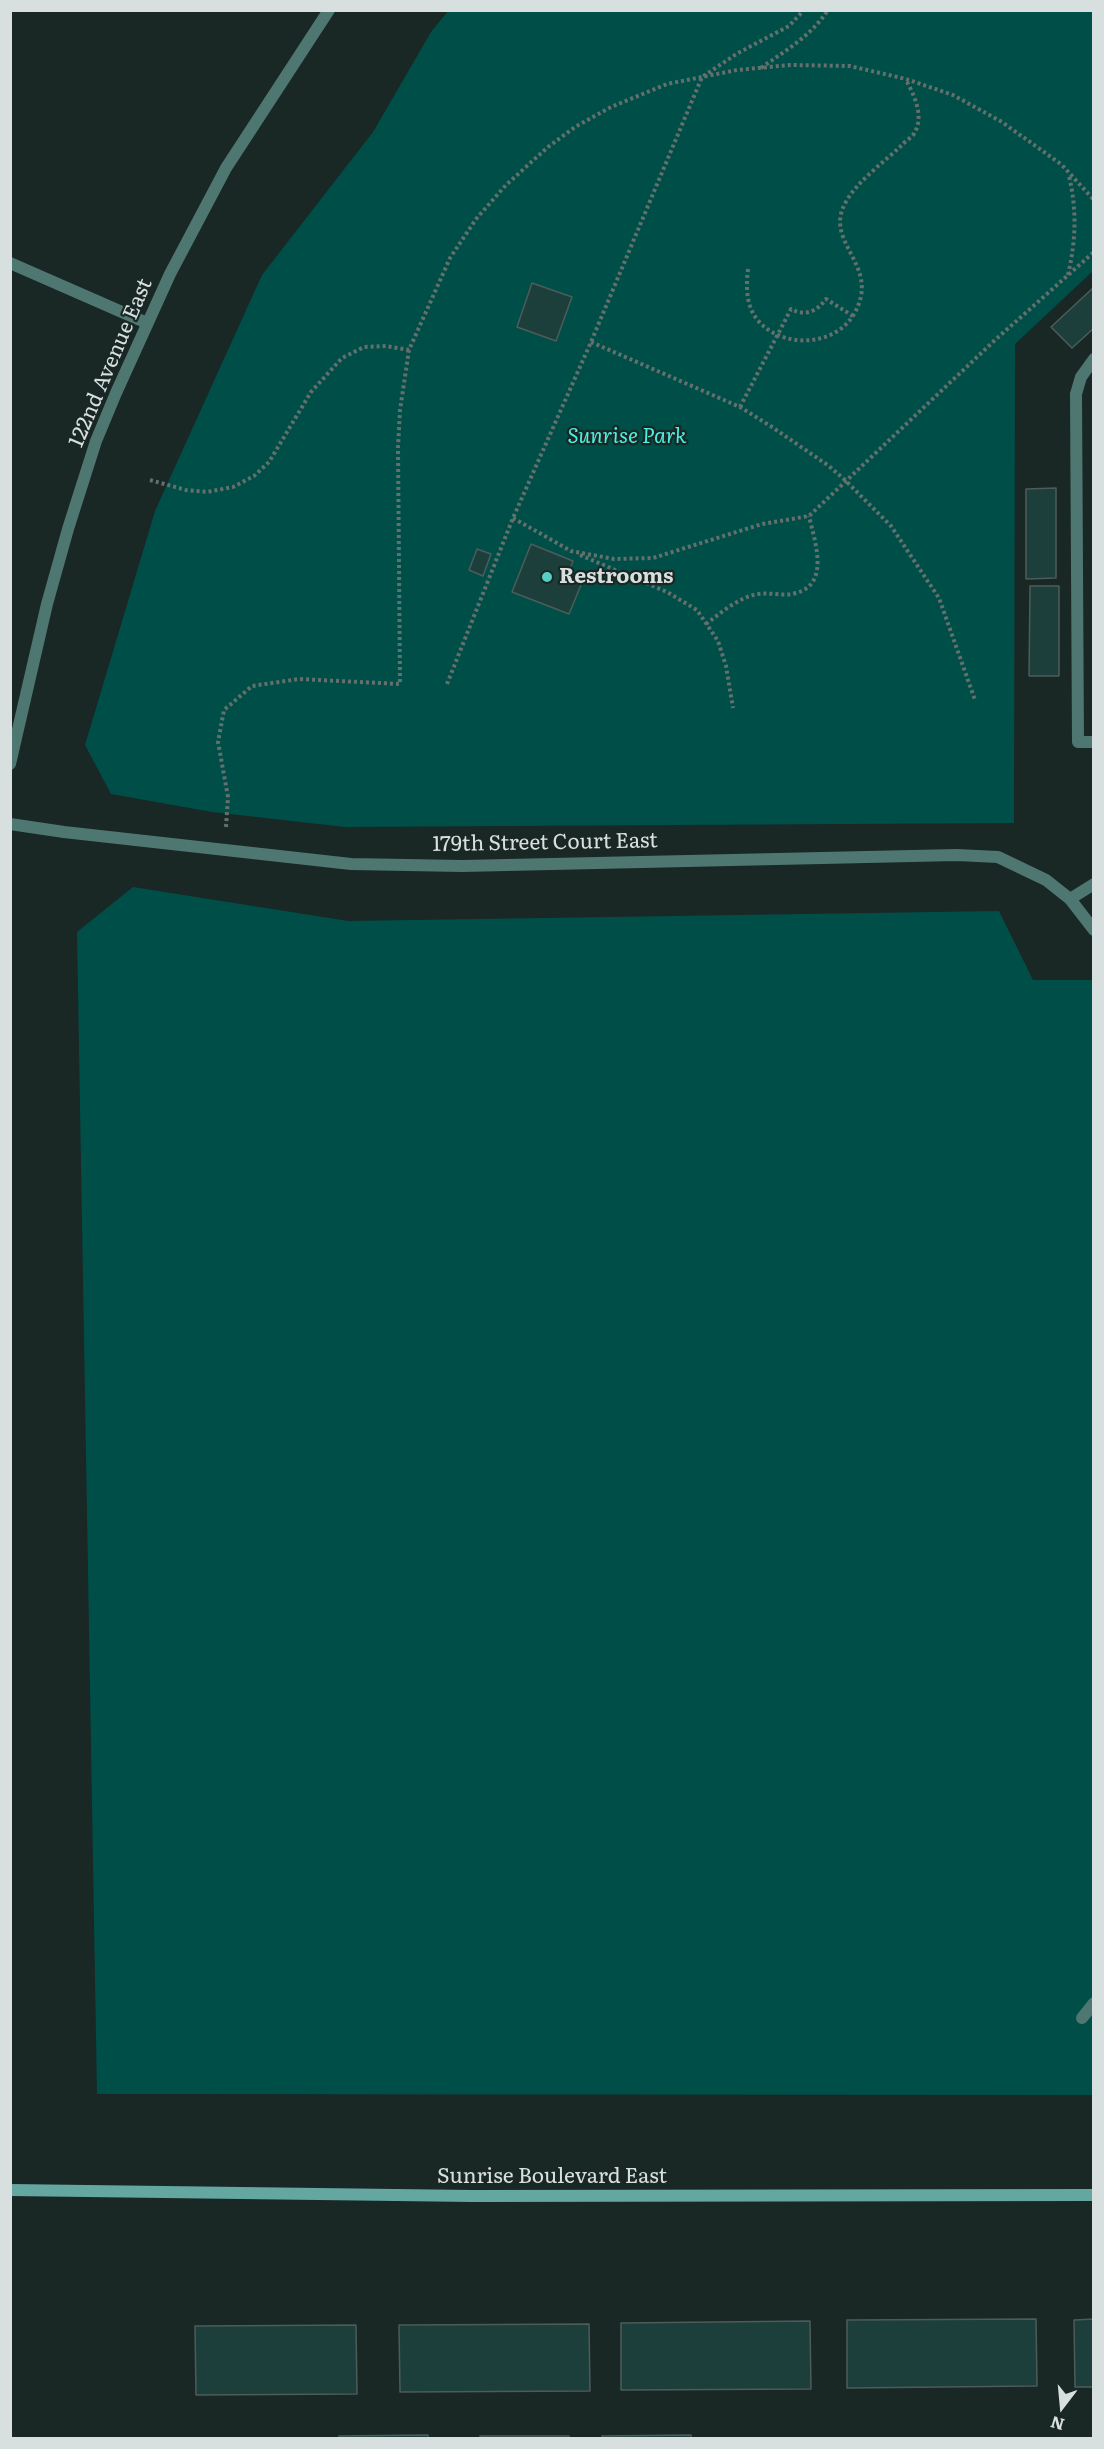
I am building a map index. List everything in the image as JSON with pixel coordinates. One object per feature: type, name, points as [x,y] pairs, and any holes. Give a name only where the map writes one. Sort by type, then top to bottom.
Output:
[{"type":"main road","name":"Sunrise Boulevard East","points":[[10,2190],[495,2196],[1094,2195]]},
{"type":"street","name":"122nd Avenue East","points":[[10,764],[47,604],[96,441],[170,273],[226,168],[329,10]]},
{"type":"street","points":[[10,263],[147,323]]},
{"type":"street","points":[[1094,359],[1081,377],[1076,394],[1077,742],[1094,742]]},
{"type":"street","name":"179th Street Court East","points":[[10,824],[76,834],[351,864],[462,866],[957,855],[998,857],[1046,880],[1070,899],[1094,930]]},
{"type":"street","points":[[1070,899],[1094,884]]},
{"type":"street","points":[[1082,2018],[1094,2003]]},
{"type":"path","points":[[447,684],[513,518],[591,342],[702,77],[738,53],[789,26],[804,10]]},
{"type":"path","points":[[760,68],[803,39],[816,27],[828,10]]},
{"type":"path","points":[[226,828],[228,797],[218,742],[224,710],[252,686],[299,679],[400,684],[398,447],[400,411],[409,350],[450,258],[477,219],[506,185],[575,126],[611,107],[666,84],[737,70],[790,65],[850,66],[906,79],[953,95],[1002,122],[1062,165],[1094,200]]},
{"type":"path","points":[[748,269],[748,300],[756,317],[769,330],[786,339],[806,341],[824,339],[842,328],[853,316],[862,297],[862,279],[838,227],[840,215],[847,199],[915,132],[918,110],[915,96],[906,79]]},
{"type":"path","points":[[1068,173],[1076,234],[1068,275]]},
{"type":"path","points":[[571,551],[614,559],[653,558],[762,524],[809,516],[1094,252]]},
{"type":"path","points":[[740,407],[791,309],[806,313],[814,311],[826,299],[853,316]]},
{"type":"path","points":[[591,342],[740,407],[772,426],[829,466],[846,481],[891,526],[939,598],[975,700]]},
{"type":"path","points":[[150,480],[186,490],[207,492],[232,487],[254,476],[269,462],[311,392],[342,358],[364,347],[386,346],[409,350]]},
{"type":"path","points":[[706,624],[734,604],[758,594],[797,593],[807,588],[813,580],[818,563],[809,516]]},
{"type":"path","points":[[513,518],[571,551],[667,592],[697,610],[718,641],[726,666],[734,708]]},
{"type":"green space","name":"Sunrise Park","points":[[448,11],[1093,11],[1093,271],[1015,344],[1014,823],[345,827],[212,812],[111,794],[85,745],[155,511],[262,275],[373,132],[431,32]]},
{"type":"green space","points":[[133,887],[348,921],[999,911],[1033,980],[1093,980],[1093,2095],[97,2094],[77,932]]},
{"type":"building","points":[[532,283],[572,297],[556,341],[517,327]]},
{"type":"building","points":[[1094,287],[1094,328],[1072,348],[1051,327]]},
{"type":"building","points":[[1056,488],[1056,578],[1026,579],[1026,489]]},
{"type":"building","name":"Restrooms","points":[[531,544],[573,561],[568,574],[583,580],[569,614],[512,592]]},
{"type":"building","points":[[477,549],[491,554],[483,576],[469,570]]},
{"type":"building","points":[[1030,586],[1059,586],[1059,676],[1029,676]]},
{"type":"building","points":[[1036,2319],[1037,2386],[847,2388],[847,2320]]},
{"type":"building","points":[[1094,2319],[1094,2387],[1075,2387],[1074,2320]]},
{"type":"building","points":[[810,2321],[811,2389],[621,2390],[621,2323]]},
{"type":"building","points":[[589,2324],[590,2391],[400,2392],[399,2325]]},
{"type":"building","points":[[356,2325],[357,2394],[196,2395],[195,2326]]},
{"type":"building","points":[[428,2435],[428,2438],[339,2438],[339,2436]]},
{"type":"building","points":[[691,2435],[691,2438],[602,2438],[602,2436]]},
{"type":"building","points":[[480,2436],[569,2436],[569,2438],[480,2438]]},
{"type":"place","name":"Restrooms","points":[[547,577]]}]
